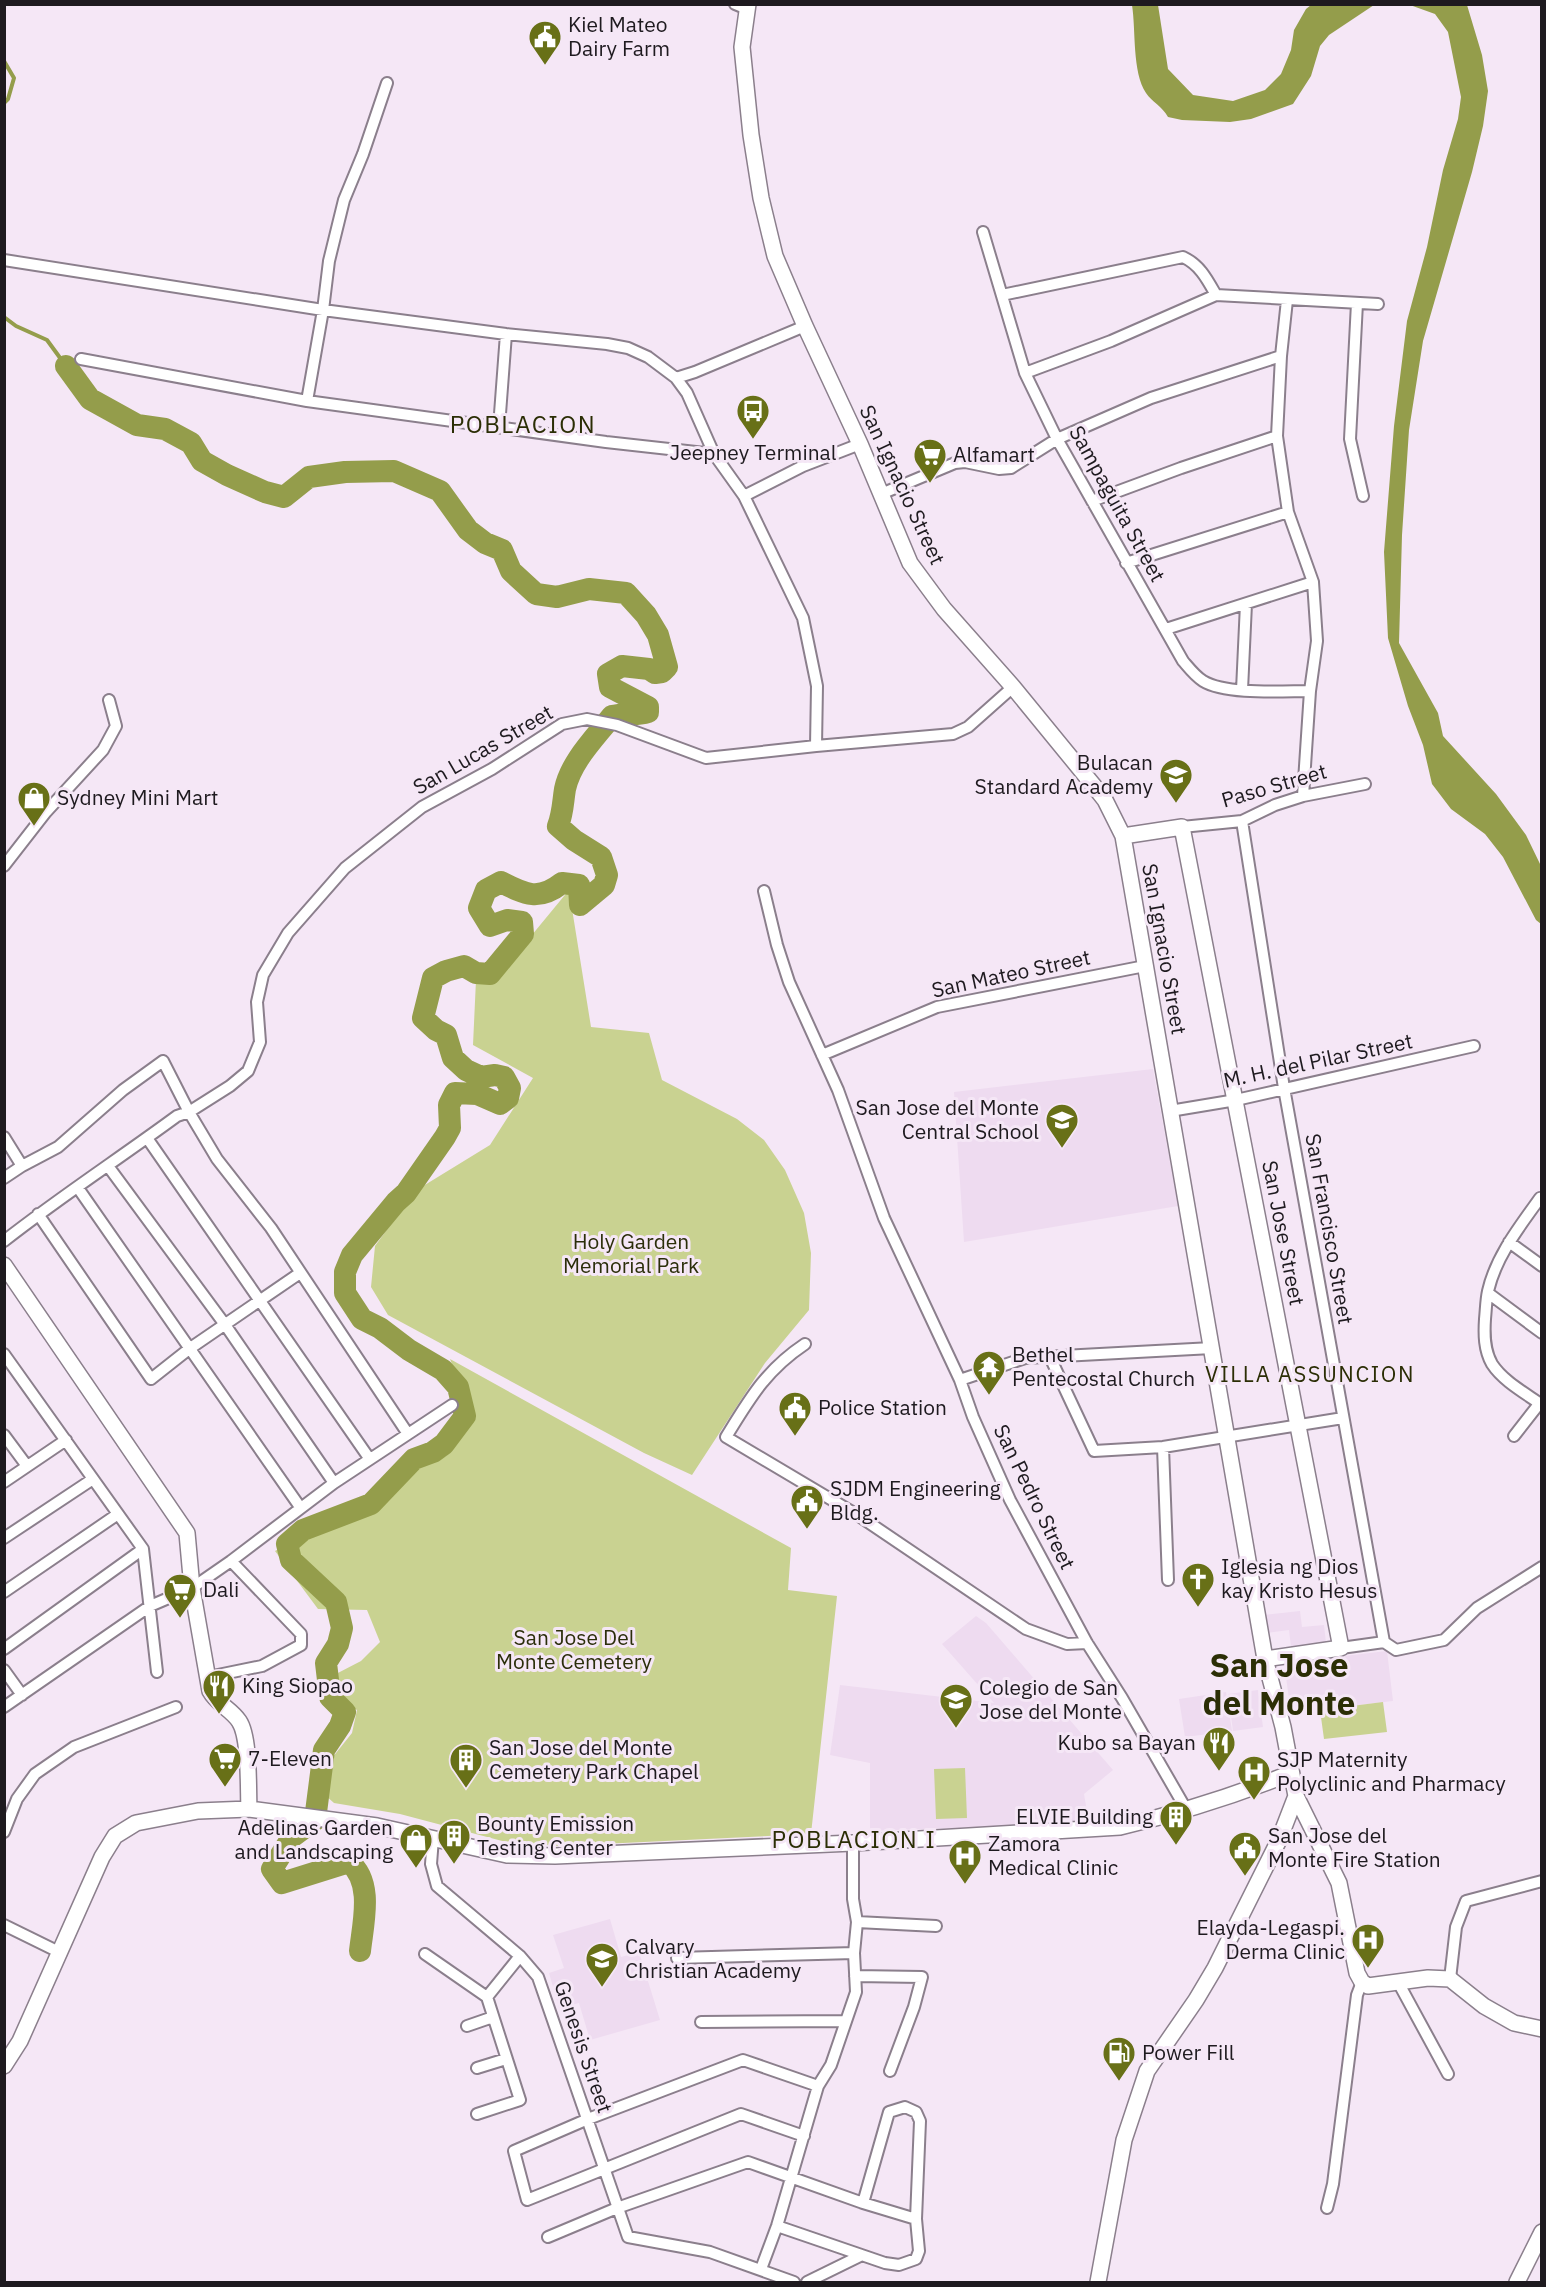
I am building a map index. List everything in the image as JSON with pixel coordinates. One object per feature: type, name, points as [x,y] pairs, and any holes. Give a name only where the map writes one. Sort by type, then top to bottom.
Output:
[{"type":"main road","name":"San Ignacio Street","points":[[744,6],[742,47],[751,135],[760,198],[775,256],[860,444],[910,563],[944,609],[1013,687],[1105,800],[1123,836],[1265,1659],[1283,1727],[1296,1796],[1339,1883],[1357,1973],[1362,1982]]},
{"type":"main road","name":"Paso Street","points":[[1123,836],[1182,827]]},
{"type":"main road","name":"San Jose Street","points":[[1182,827],[1341,1648]]},
{"type":"main road","points":[[4,1265],[187,1533],[192,1588],[210,1691],[215,1700],[237,1717],[245,1730],[249,1809]]},
{"type":"main road","points":[[1265,1659],[1341,1648]]},
{"type":"main road","points":[[4,2067],[20,2041],[102,1857],[115,1836],[136,1822],[151,1818],[198,1811],[249,1809],[377,1826],[507,1855],[555,1856],[1120,1827],[1249,1790],[1292,1773]]},
{"type":"main road","points":[[1098,2283],[1124,2140],[1147,2071],[1215,1968],[1279,1840],[1296,1796]]},
{"type":"main road","points":[[1362,1982],[1368,1986],[1428,1978],[1450,1979],[1484,2006],[1514,2024],[1542,2029]]},
{"type":"main road","points":[[1517,2283],[1542,2232]]},
{"type":"street","points":[[307,401],[329,261],[344,200],[363,154],[387,83]]},
{"type":"street","name":"Sampaguita Street","points":[[983,232],[1025,373],[1057,439],[1184,661],[1194,674],[1213,686],[1242,690],[1310,691]]},
{"type":"street","points":[[1002,295],[1183,258],[1191,261],[1203,273],[1216,295]]},
{"type":"street","points":[[4,260],[323,310],[506,334],[607,344],[628,348],[648,357],[676,378],[687,393],[714,454],[744,496],[803,618],[818,686],[816,746]]},
{"type":"street","points":[[1025,373],[1111,341],[1216,295],[1378,304]]},
{"type":"street","points":[[1287,300],[1281,356],[1277,436],[1288,512],[1313,582],[1317,641],[1310,691],[1304,796]]},
{"type":"street","points":[[1358,303],[1350,439],[1363,496]]},
{"type":"street","points":[[676,378],[805,326]]},
{"type":"street","points":[[499,427],[506,334]]},
{"type":"street","points":[[881,494],[955,463],[965,462],[999,469],[1011,468],[1057,439],[1151,398],[1281,356]]},
{"type":"street","points":[[81,359],[307,401],[671,451],[714,454]]},
{"type":"street","points":[[1092,501],[1277,436]]},
{"type":"street","points":[[744,496],[803,466],[860,444]]},
{"type":"street","points":[[1126,563],[1288,512]]},
{"type":"street","points":[[1166,630],[1313,582]]},
{"type":"street","points":[[1242,690],[1246,604]]},
{"type":"street","name":"San Lucas Street","points":[[4,1241],[38,1214],[177,1116],[189,1112],[230,1086],[248,1071],[260,1042],[257,1002],[263,975],[288,933],[345,868],[422,807],[492,769],[562,724],[587,719],[615,725],[706,758],[953,734],[968,727],[1013,687]]},
{"type":"street","points":[[4,866],[46,812],[103,750],[116,726],[109,700]]},
{"type":"street","name":"Paso Street","points":[[1182,827],[1242,821],[1275,805],[1304,796],[1365,784]]},
{"type":"street","name":"San Francisco Street","points":[[1242,821],[1284,1088],[1384,1642]]},
{"type":"street","name":"San Pedro Street","points":[[764,891],[789,982],[838,1090],[884,1218],[960,1380],[973,1417],[1010,1500],[1087,1643],[1122,1698],[1186,1809]]},
{"type":"street","name":"San Mateo Street","points":[[822,1055],[936,1007],[1145,966]]},
{"type":"street","name":"M. H. del Pilar Street","points":[[1170,1111],[1236,1100],[1474,1046]]},
{"type":"street","points":[[4,1178],[58,1147],[123,1090],[163,1060],[189,1112],[218,1159],[271,1228],[408,1434]]},
{"type":"street","points":[[4,1137],[22,1166]]},
{"type":"street","points":[[147,1138],[369,1458]]},
{"type":"street","points":[[108,1166],[226,1326],[334,1483]]},
{"type":"street","points":[[78,1188],[300,1507]]},
{"type":"street","points":[[1515,1436],[1540,1405],[1501,1374],[1487,1354],[1485,1327],[1488,1293],[1509,1242],[1541,1199]]},
{"type":"street","points":[[38,1214],[151,1379],[189,1349],[226,1326],[300,1273]]},
{"type":"street","points":[[1509,1242],[1542,1266]]},
{"type":"street","points":[[1488,1293],[1542,1333]]},
{"type":"street","points":[[805,1344],[770,1371],[726,1437],[859,1516],[1026,1629],[1067,1644],[1087,1643]]},
{"type":"street","points":[[960,1380],[1025,1358],[1212,1348]]},
{"type":"street","points":[[4,1354],[143,1549],[157,1672]]},
{"type":"street","points":[[1049,1355],[1094,1451],[1163,1447],[1343,1418]]},
{"type":"street","points":[[4,1707],[150,1606],[192,1588],[369,1458],[452,1405]]},
{"type":"street","points":[[4,1435],[27,1466]]},
{"type":"street","points":[[4,1482],[66,1440]]},
{"type":"street","points":[[1163,1447],[1168,1580]]},
{"type":"street","points":[[4,1538],[93,1479]]},
{"type":"street","points":[[4,1592],[118,1514]]},
{"type":"street","points":[[4,1649],[143,1549]]},
{"type":"street","points":[[208,1677],[262,1666],[301,1645],[301,1634],[231,1561]]},
{"type":"street","points":[[1341,1648],[1384,1642],[1396,1650],[1444,1640],[1477,1608],[1542,1567]]},
{"type":"street","points":[[4,1670],[22,1695]]},
{"type":"street","points":[[4,1832],[17,1799],[35,1774],[74,1747],[176,1707]]},
{"type":"street","name":"Genesis Street","points":[[433,1838],[431,1864],[436,1886],[520,1956],[538,1977],[628,2237],[710,2252],[761,2269]]},
{"type":"street","points":[[794,2283],[761,2269],[777,2226],[818,2086],[831,2065],[856,1992],[854,1953],[857,1922],[854,1899],[853,1842]]},
{"type":"street","points":[[1450,1979],[1456,1927],[1466,1901],[1542,1881]]},
{"type":"street","points":[[857,1922],[936,1926]]},
{"type":"street","points":[[4,1925],[61,1953]]},
{"type":"street","points":[[677,1958],[854,1953]]},
{"type":"street","points":[[425,1954],[487,1997],[520,2100],[477,2114]]},
{"type":"street","points":[[487,1997],[520,1956]]},
{"type":"street","points":[[855,1976],[922,1977],[914,2007],[890,2072]]},
{"type":"street","points":[[1327,2208],[1336,2162],[1357,1995],[1362,1982]]},
{"type":"street","points":[[1398,1982],[1448,2074]]},
{"type":"street","points":[[467,2026],[493,2017]]},
{"type":"street","points":[[701,2022],[846,2021]]},
{"type":"street","points":[[477,2068],[506,2059]]},
{"type":"street","points":[[804,2136],[741,2114],[527,2200],[514,2151],[588,2119],[743,2060],[818,2086]]},
{"type":"street","points":[[777,2226],[860,2256],[899,2265],[916,2259],[919,2251],[916,2219],[920,2121],[916,2112],[905,2107],[889,2112],[863,2203]]},
{"type":"street","points":[[548,2237],[617,2208],[748,2162],[863,2203],[916,2219]]},
{"type":"street","points":[[807,2283],[860,2256]]},
{"type":"shaded area","points":[[1132,5],[1158,5],[1168,69],[1193,95],[1233,101],[1265,90],[1281,74],[1291,50],[1294,30],[1306,9],[1311,5],[1374,5],[1329,35],[1320,46],[1311,76],[1293,104],[1251,119],[1230,122],[1182,120],[1168,117],[1148,96],[1138,74]]},
{"type":"shaded area","points":[[1410,5],[1467,5],[1482,55],[1488,91],[1483,126],[1472,172],[1423,341],[1409,430],[1402,535],[1399,643],[1438,713],[1443,736],[1496,794],[1526,835],[1541,866],[1541,924],[1536,920],[1503,857],[1485,834],[1451,809],[1432,784],[1423,745],[1408,706],[1388,638],[1384,552],[1394,426],[1407,321],[1427,247],[1443,170],[1458,119],[1461,97],[1448,32],[1435,14]]},
{"type":"shaded area","name":"San Jose del Monte Central School","points":[[1153,1069],[1178,1206],[964,1242],[954,1092]]},
{"type":"shaded area","points":[[1300,1611],[1302,1627],[1324,1625],[1326,1643],[1291,1647],[1289,1630],[1266,1633],[1264,1615]]},
{"type":"shaded area","name":"Colegio de San Jose del Monte","points":[[976,1616],[986,1623],[1113,1770],[1084,1794],[1089,1823],[870,1831],[870,1763],[830,1755],[840,1685],[994,1703],[942,1644]]},
{"type":"shaded area","points":[[1387,1651],[1393,1701],[1291,1713],[1284,1663]]},
{"type":"shaded area","points":[[1258,1690],[1263,1727],[1233,1731],[1228,1694]]},
{"type":"shaded area","points":[[1226,1692],[1232,1731],[1185,1737],[1179,1699]]},
{"type":"shaded area","name":"Calvary Christian Academy","points":[[610,1919],[621,1957],[639,1952],[660,2020],[590,2040],[579,2003],[559,2008],[549,1973],[564,1968],[553,1935]]},
{"type":"green space","name":"Holy Garden Memorial Park","points":[[569,890],[591,1027],[649,1033],[662,1080],[737,1119],[764,1140],[785,1170],[804,1213],[811,1253],[809,1310],[765,1363],[692,1475],[644,1453],[388,1315],[371,1287],[375,1246],[415,1191],[490,1145],[533,1078],[473,1045],[476,980],[498,976]]},
{"type":"green space","name":"San Jose Del Monte Cemetery","points":[[450,1359],[791,1548],[788,1590],[837,1596],[811,1834],[560,1846],[506,1842],[400,1814],[334,1803],[325,1795],[324,1768],[352,1733],[357,1710],[339,1700],[334,1675],[361,1661],[380,1642],[367,1610],[318,1609],[275,1551],[308,1533],[354,1520],[381,1507],[401,1484],[408,1468],[446,1456],[473,1417]]},
{"type":"green space","points":[[1383,1702],[1387,1732],[1324,1739],[1320,1710]]},
{"type":"green space","points":[[965,1768],[967,1818],[936,1819],[934,1769]]},
{"type":"waterway","points":[[4,61],[14,78],[8,99],[4,103]]},
{"type":"waterway","points":[[4,317],[16,326],[47,340],[66,366]]},
{"type":"waterway","points":[[66,366],[90,399],[137,425],[165,429],[191,443],[202,461],[265,492],[284,497],[309,477],[345,472],[394,471],[440,491],[468,530],[485,543],[502,550],[511,571],[536,594],[557,597],[589,589],[626,593],[646,615],[658,635],[667,667],[662,672],[655,673],[649,669],[622,666],[608,674],[610,687],[648,707],[648,712],[612,716],[578,759],[565,789],[558,826],[574,840],[601,857],[607,875],[604,885],[580,905],[579,885],[562,883],[546,892],[532,894],[501,882],[486,890],[479,908],[490,926],[507,920],[522,922],[523,934],[490,974],[476,973],[464,966],[446,971],[433,978],[423,1018],[436,1030],[446,1035],[453,1058],[466,1070],[481,1077],[495,1075],[504,1077],[510,1088],[508,1098],[500,1104],[477,1094],[455,1093],[449,1105],[450,1128],[445,1137],[406,1193],[352,1255],[345,1272],[345,1293],[362,1319],[380,1328],[409,1350],[443,1370],[458,1387],[465,1416],[444,1444],[433,1452],[414,1459],[371,1504],[303,1530],[287,1544],[291,1560],[336,1602],[342,1628],[338,1644],[326,1663],[330,1697],[345,1712],[340,1726],[324,1750],[315,1820],[292,1837],[272,1869],[282,1883],[349,1862],[357,1870],[364,1892],[360,1951]]},
{"type":"place","name":"Kiel Mateo Dairy Farm","points":[[545,66]]},
{"type":"place","name":"Jeepney Terminal","points":[[753,440]]},
{"type":"place","name":"Alfamart","points":[[930,484]]},
{"type":"place","name":"Bulacan Standard Academy","points":[[1176,804]]},
{"type":"place","name":"Sydney Mini Mart","points":[[34,827]]},
{"type":"place","name":"San Jose del Monte Central School","points":[[1062,1149]]},
{"type":"place","name":"Bethel Pentecostal Church","points":[[989,1396]]},
{"type":"place","name":"Police Station","points":[[795,1437]]},
{"type":"place","name":"SJDM Engineering Bldg.","points":[[807,1530]]},
{"type":"place","name":"Iglesia ng Dios kay Kristo Hesus","points":[[1198,1608]]},
{"type":"place","name":"Dali","points":[[180,1619]]},
{"type":"place","name":"King Siopao","points":[[219,1715]]},
{"type":"place","name":"Colegio de San Jose del Monte","points":[[956,1729]]},
{"type":"place","name":"Kubo sa Bayan","points":[[1219,1772]]},
{"type":"place","name":"7-Eleven","points":[[225,1788]]},
{"type":"place","name":"San Jose del Monte Cemetery Park Chapel","points":[[466,1789]]},
{"type":"place","name":"SJP Maternity Polyclinic and Pharmacy","points":[[1254,1801]]},
{"type":"place","name":"ELVIE Building","points":[[1176,1846]]},
{"type":"place","name":"Bounty Emission Testing Center","points":[[454,1865]]},
{"type":"place","name":"Adelinas Garden and Landscaping","points":[[416,1869]]},
{"type":"place","name":"San Jose del Monte Fire Station","points":[[1245,1877]]},
{"type":"place","name":"Zamora Medical Clinic","points":[[965,1885]]},
{"type":"place","name":"Elayda-Legaspi. Derma Clinic","points":[[1368,1969]]},
{"type":"place","name":"Calvary Christian Academy","points":[[602,1988]]},
{"type":"place","name":"Power Fill","points":[[1119,2082]]},
{"type":"district","name":"POBLACION","points":[[523,425]]},
{"type":"district","name":"VILLA ASSUNCION","points":[[1310,1374]]},
{"type":"district","name":"San Jose del Monte","points":[[1279,1684]]},
{"type":"district","name":"POBLACION I","points":[[854,1840]]}]
